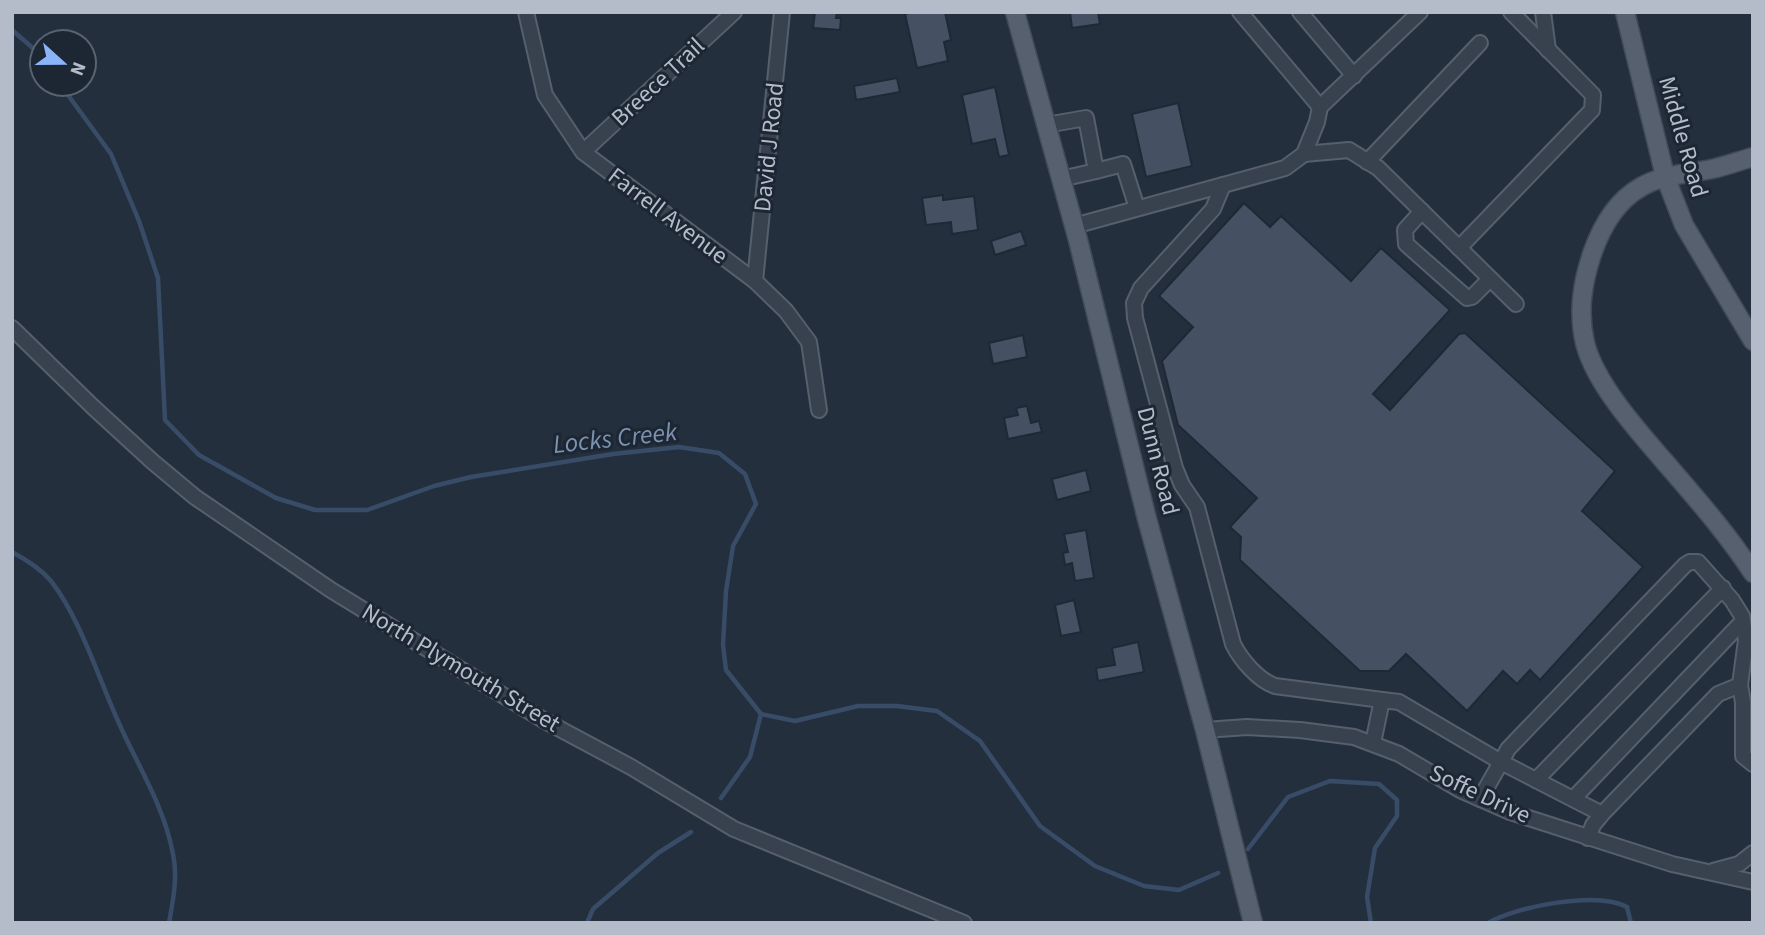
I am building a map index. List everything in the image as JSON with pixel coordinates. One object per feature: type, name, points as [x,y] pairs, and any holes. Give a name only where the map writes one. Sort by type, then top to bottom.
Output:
[{"type":"main road","name":"Dunn Road","points":[[1015,12],[1074,226],[1147,519],[1205,730],[1253,923]]},
{"type":"main road","name":"Middle Road","points":[[1625,12],[1665,176],[1684,225],[1753,341]]},
{"type":"main road","points":[[1753,157],[1714,168],[1665,176],[1628,195],[1598,238],[1583,281],[1580,306],[1585,344],[1625,416],[1734,543],[1753,573]]},
{"type":"street","name":"Farrell Avenue","points":[[526,12],[545,95],[583,152],[755,281],[786,311],[809,342],[819,410]]},
{"type":"street","name":"Breece Trail","points":[[583,152],[734,12]]},
{"type":"street","name":"David J Road","points":[[755,281],[782,12]]},
{"type":"street","points":[[1240,12],[1320,107]]},
{"type":"street","points":[[1300,12],[1354,76]]},
{"type":"street","points":[[1304,154],[1320,107],[1420,12]]},
{"type":"street","points":[[1459,248],[1592,110],[1593,95],[1511,12]]},
{"type":"street","points":[[1543,12],[1548,50]]},
{"type":"street","points":[[1367,162],[1480,43]]},
{"type":"street","points":[[1046,125],[1086,118],[1096,171]]},
{"type":"street","points":[[1074,226],[1285,168],[1304,154],[1349,150],[1378,168],[1516,304]]},
{"type":"street","points":[[1061,180],[1123,164],[1137,208]]},
{"type":"street","points":[[1223,185],[1213,209],[1141,288],[1135,303],[1135,318],[1175,468],[1182,485],[1197,507],[1233,644],[1241,659],[1269,684],[1275,686],[1399,702],[1501,762],[1602,814]]},
{"type":"street","points":[[1422,212],[1405,230],[1406,244],[1466,298],[1472,297],[1490,279]]},
{"type":"street","name":"North Plymouth Street","points":[[12,328],[102,416],[174,480],[331,590],[545,721],[631,767],[734,829],[964,923]]},
{"type":"street","points":[[1480,799],[1508,749],[1690,562],[1699,562],[1723,588],[1743,621],[1746,640],[1740,685],[1744,755],[1753,764]]},
{"type":"street","points":[[1536,780],[1723,588]]},
{"type":"street","points":[[1573,799],[1743,621]]},
{"type":"street","points":[[1588,838],[1593,825],[1602,814],[1718,694],[1740,685]]},
{"type":"street","points":[[1373,743],[1382,700]]},
{"type":"street","name":"Soffe Drive","points":[[1205,730],[1247,727],[1354,737],[1373,743],[1427,769],[1460,790],[1510,812],[1672,864],[1753,882]]},
{"type":"street","points":[[1711,872],[1739,864],[1753,853]]},
{"type":"building","points":[[815,12],[837,12],[836,18],[841,18],[840,30],[813,28]]},
{"type":"building","points":[[945,12],[951,40],[944,42],[948,61],[917,68],[905,14]]},
{"type":"building","points":[[1070,12],[1098,12],[1100,24],[1072,28]]},
{"type":"building","points":[[897,78],[900,92],[856,100],[854,86]]},
{"type":"building","points":[[995,87],[1009,155],[999,157],[995,139],[972,144],[962,95]]},
{"type":"building","points":[[1178,103],[1192,166],[1146,177],[1132,114]]},
{"type":"building","points":[[943,195],[943,200],[974,196],[978,230],[952,234],[951,222],[926,225],[922,198]]},
{"type":"building","points":[[1244,203],[1270,227],[1281,216],[1351,281],[1381,248],[1450,310],[1373,394],[1390,410],[1459,334],[1465,333],[1615,471],[1582,511],[1643,567],[1540,680],[1530,670],[1517,684],[1503,671],[1467,711],[1406,654],[1389,671],[1360,671],[1240,560],[1241,537],[1230,527],[1257,498],[1178,425],[1162,361],[1193,327],[1159,296]]},
{"type":"building","points":[[1021,231],[1026,245],[995,255],[991,241]]},
{"type":"building","points":[[1023,335],[1027,357],[993,364],[989,343]]},
{"type":"building","points":[[1027,406],[1031,423],[1039,421],[1042,432],[1008,439],[1004,418],[1018,415],[1016,408]]},
{"type":"building","points":[[1086,470],[1091,491],[1057,500],[1052,479]]},
{"type":"building","points":[[1086,530],[1094,578],[1075,581],[1072,563],[1065,565],[1063,553],[1068,552],[1064,534]]},
{"type":"building","points":[[1074,600],[1081,632],[1061,636],[1055,605]]},
{"type":"building","points":[[1138,642],[1144,672],[1098,681],[1096,668],[1115,665],[1112,648]]},
{"type":"waterway","name":"Locks Creek","points":[[12,30],[28,44]]},
{"type":"waterway","name":"Locks Creek","points":[[70,98],[111,154],[139,221],[158,278],[165,420],[199,455],[276,498],[315,510],[367,510],[434,486],[471,477],[613,454],[679,447],[719,453],[745,474],[756,504],[733,546],[726,591],[723,645],[726,670],[761,714],[795,721],[858,706],[897,706],[937,711],[980,741],[1040,826],[1095,866],[1144,886],[1179,890],[1218,873]]},
{"type":"waterway","points":[[12,552],[43,572],[71,612],[118,721],[157,802],[169,836],[175,871],[169,923]]},
{"type":"waterway","points":[[721,798],[750,757],[761,714]]},
{"type":"waterway","name":"Locks Creek","points":[[1248,849],[1288,797],[1330,781],[1379,784],[1397,800],[1397,816],[1375,848],[1367,897],[1371,923]]},
{"type":"waterway","points":[[587,923],[593,909],[658,853],[691,832]]},
{"type":"waterway","name":"Locks Creek","points":[[1488,923],[1537,906],[1597,900],[1627,907],[1631,923]]}]
